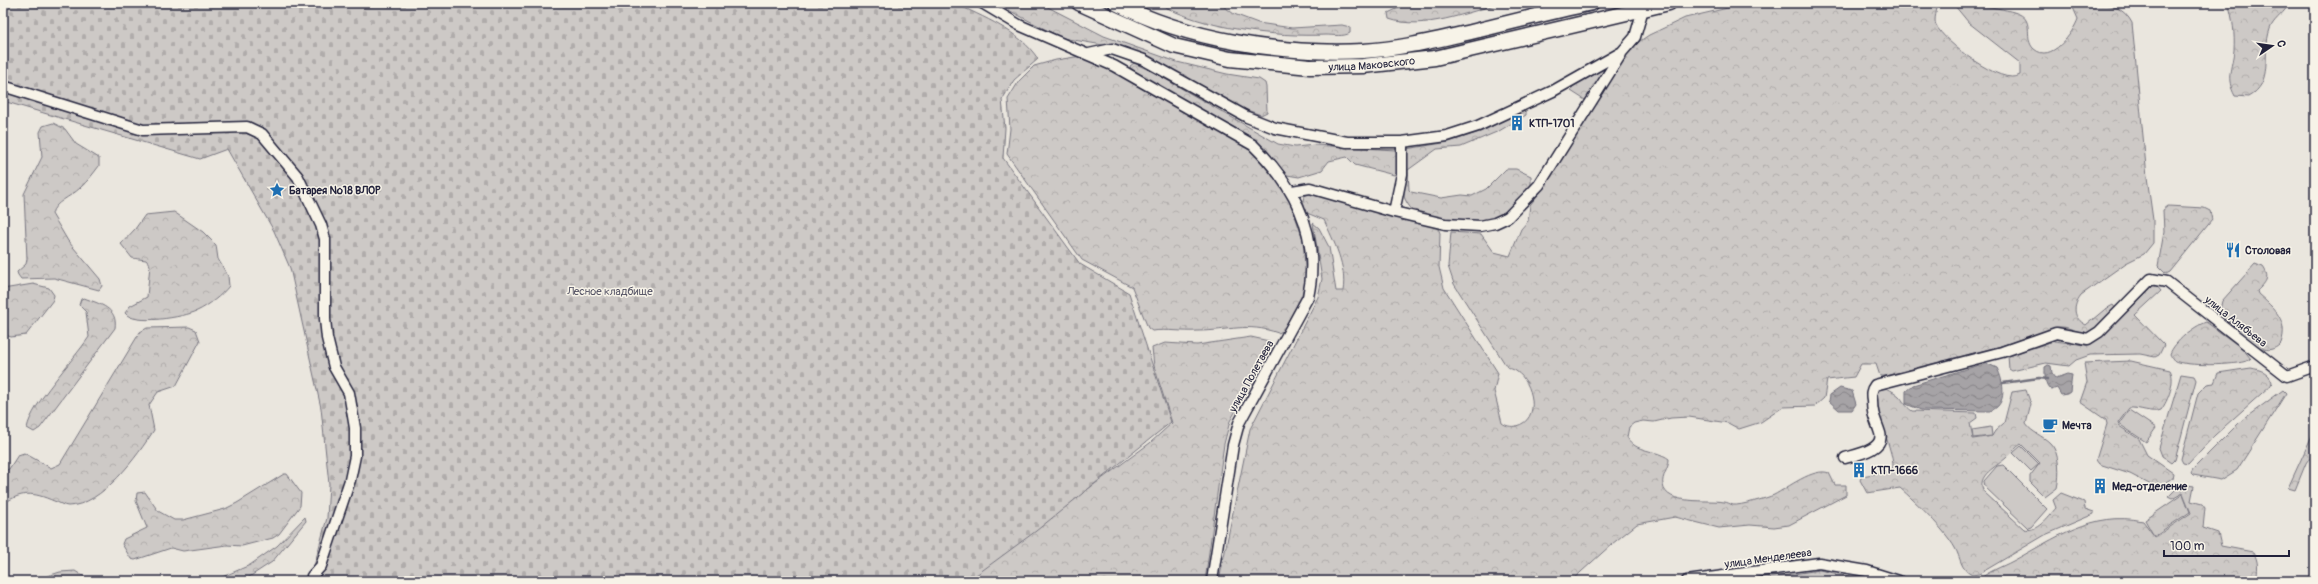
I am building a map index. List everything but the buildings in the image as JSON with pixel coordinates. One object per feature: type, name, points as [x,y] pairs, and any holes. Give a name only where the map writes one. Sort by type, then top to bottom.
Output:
[{"type":"highway","name":"улица Маковского","points":[[1079,3],[1174,46],[1230,59],[1310,67],[1364,66],[1435,58],[1669,3]]},
{"type":"highway","name":"улица Маковского","points":[[1124,5],[1183,31],[1236,42],[1317,51],[1363,51],[1434,41],[1592,3]]},
{"type":"street","name":"улица Полетаева","points":[[982,3],[1019,25],[1089,54],[1254,145],[1271,162],[1292,191],[1310,246],[1312,278],[1308,297],[1239,423],[1233,445],[1212,581]]},
{"type":"street","points":[[1292,191],[1310,188],[1394,212],[1446,224],[1480,226],[1508,217],[1539,185],[1622,52],[1636,37],[1643,9]]},
{"type":"street","points":[[1089,54],[1112,50],[1144,60],[1247,117],[1275,128],[1347,142],[1402,142],[1447,136],[1478,126],[1553,91],[1622,52]]},
{"type":"street","points":[[3,86],[143,130],[247,127],[262,134],[298,177],[321,225],[325,240],[324,319],[327,338],[334,367],[349,393],[355,428],[354,456],[350,480],[321,566],[312,576]]},
{"type":"street","points":[[1394,212],[1402,174],[1402,142]]},
{"type":"street","name":"улица Алябьева","points":[[1844,458],[1872,449],[1879,441],[1880,433],[1872,416],[1871,392],[1875,386],[2002,352],[2056,333],[2088,339],[2098,332],[2149,280],[2160,279],[2167,282],[2287,376],[2312,368]]},
{"type":"street","name":"улица Менделеева","points":[[1687,581],[1819,562],[1867,571],[1899,581]]},
{"type":"green space","name":"Лесное кладбище","points":[[3,3],[954,3],[989,19],[1011,33],[1021,40],[1038,59],[1014,80],[1002,100],[1005,128],[1003,158],[1080,264],[1129,293],[1171,422],[1036,531],[968,581],[310,581],[327,518],[329,484],[321,408],[290,268],[274,231],[227,149],[200,159],[3,101]]},
{"type":"green space","points":[[995,3],[1040,3],[1104,36],[1177,62],[1227,74],[1259,79],[1265,83],[1266,87],[1267,112],[1261,115],[1244,109],[1132,50],[1062,38]]},
{"type":"green space","points":[[1158,3],[1219,3],[1234,14],[1258,23],[1292,28],[1342,25],[1350,27],[1350,33],[1342,35],[1306,35],[1262,33],[1239,30],[1196,19],[1176,12]]},
{"type":"green space","points":[[1409,3],[1502,3],[1431,22],[1402,22],[1389,19],[1388,13]]},
{"type":"green space","points":[[1749,3],[1937,3],[1935,23],[1941,33],[1950,42],[1974,61],[1988,69],[2000,75],[2012,77],[2020,75],[2020,63],[1969,23],[1955,6],[1955,3],[2007,10],[2019,14],[2027,21],[2031,45],[2034,49],[2041,53],[2047,53],[2054,50],[2071,32],[2078,19],[2071,3],[2106,4],[2121,10],[2132,23],[2147,177],[2153,220],[2153,243],[2144,254],[2126,263],[2081,295],[2076,304],[2075,312],[2078,319],[2086,325],[2104,310],[2113,305],[2116,309],[2091,333],[2083,333],[2059,327],[2001,346],[1885,376],[1880,376],[1876,364],[1861,364],[1854,377],[1827,380],[1824,398],[1815,406],[1783,407],[1761,422],[1739,429],[1728,423],[1689,417],[1671,418],[1654,422],[1643,421],[1634,423],[1629,427],[1627,437],[1635,446],[1669,459],[1663,479],[1663,485],[1666,492],[1680,499],[1717,501],[1733,505],[1741,504],[1774,495],[1808,475],[1823,472],[1829,473],[1835,485],[1846,485],[1846,495],[1789,525],[1774,527],[1750,525],[1719,528],[1675,517],[1637,524],[1612,544],[1571,581],[1219,581],[1250,429],[1318,297],[1322,279],[1313,223],[1319,228],[1329,247],[1336,291],[1343,291],[1343,272],[1339,254],[1324,220],[1307,213],[1303,201],[1304,196],[1309,194],[1316,195],[1438,228],[1440,233],[1439,267],[1444,288],[1498,373],[1494,391],[1502,423],[1509,426],[1516,426],[1524,422],[1532,409],[1532,400],[1527,383],[1516,371],[1507,367],[1454,284],[1448,266],[1451,232],[1481,234],[1494,252],[1510,256],[1521,229],[1528,221],[1530,205],[1544,187],[1569,144],[1627,54],[1640,41],[1649,35],[1685,18]]},
{"type":"green space","points":[[2228,3],[2288,3],[2283,13],[2273,23],[2270,29],[2266,67],[2262,84],[2248,97],[2235,96],[2230,84],[2234,38]]},
{"type":"green space","points":[[1088,55],[1248,147],[1270,170],[1287,193],[1303,239],[1306,279],[1302,295],[1283,331],[1278,333],[1257,328],[1238,328],[1209,331],[1152,331],[1148,328],[1132,287],[1082,260],[1007,154],[1010,129],[1008,99],[1019,81],[1034,66],[1056,60]]},
{"type":"green space","points":[[1134,63],[1153,72],[1278,144],[1295,147],[1315,145],[1395,150],[1397,153],[1398,173],[1394,175],[1355,165],[1347,157],[1329,161],[1322,170],[1299,177],[1287,175],[1260,144],[1131,69],[1130,66]]},
{"type":"green space","points":[[1603,69],[1606,72],[1585,100],[1571,91],[1573,86]]},
{"type":"green space","points":[[1523,111],[1526,112],[1526,115],[1499,131],[1461,147],[1437,149],[1408,170],[1409,190],[1411,192],[1441,198],[1462,195],[1472,196],[1486,189],[1506,169],[1516,169],[1531,176],[1531,186],[1511,207],[1504,213],[1494,218],[1472,221],[1449,220],[1416,214],[1414,212],[1407,203],[1404,195],[1403,182],[1406,149],[1449,142],[1480,132]]},
{"type":"green space","points":[[53,123],[65,129],[76,144],[99,158],[99,166],[90,178],[83,186],[59,203],[53,210],[52,214],[68,241],[100,279],[102,286],[99,290],[54,278],[21,279],[17,272],[26,264],[27,259],[24,194],[42,157],[40,132],[43,126]]},
{"type":"green space","points":[[2168,206],[2204,208],[2210,211],[2212,220],[2170,272],[2166,274],[2158,266],[2164,232],[2163,210]]},
{"type":"green space","points":[[174,212],[203,232],[216,245],[218,259],[228,276],[229,286],[223,293],[201,309],[182,316],[148,320],[130,317],[125,313],[130,306],[147,297],[150,265],[146,260],[132,258],[121,244],[135,229],[145,215]]},
{"type":"green space","points":[[2255,264],[2263,267],[2267,274],[2265,283],[2257,291],[2258,294],[2274,310],[2283,328],[2281,343],[2275,348],[2266,350],[2247,338],[2233,326],[2220,310],[2222,301]]},
{"type":"green space","points":[[33,284],[49,288],[54,295],[53,300],[26,335],[11,337],[3,334],[3,289]]},
{"type":"green space","points":[[2156,285],[2161,291],[2135,315],[2164,345],[2159,355],[2155,357],[2140,354],[2090,355],[2076,360],[2069,366],[2046,363],[2012,371],[2009,369],[2008,356],[2054,341],[2087,345],[2091,344],[2121,318],[2153,286]]},
{"type":"green space","points":[[84,298],[102,305],[111,311],[114,316],[115,328],[40,428],[34,432],[27,428],[30,418],[54,382],[89,337],[86,312],[79,305],[81,299]]},
{"type":"green space","points":[[2206,322],[2243,349],[2251,359],[2237,363],[2216,365],[2176,362],[2170,354],[2172,349],[2190,331]]},
{"type":"green space","points":[[189,327],[196,330],[200,341],[176,386],[158,392],[149,405],[154,430],[129,465],[106,489],[94,498],[81,504],[68,506],[47,498],[28,494],[16,497],[3,504],[3,472],[9,469],[18,455],[24,453],[51,468],[60,464],[140,332],[147,328]]},
{"type":"green space","points":[[1251,337],[1269,341],[1272,347],[1230,421],[1224,444],[1205,581],[964,581],[1150,443],[1172,423],[1154,366],[1152,348],[1165,343],[1197,345]]},
{"type":"green space","points":[[2131,361],[2170,370],[2172,374],[2172,385],[2161,410],[2154,411],[2129,408],[2118,423],[2119,426],[2139,439],[2147,455],[2173,473],[2172,478],[2157,488],[2130,474],[2099,464],[2096,460],[2107,424],[2106,420],[2080,402],[2087,382],[2084,363]]},
{"type":"green space","points":[[2251,368],[2267,374],[2271,379],[2271,385],[2215,435],[2188,464],[2183,463],[2181,459],[2198,393],[2207,384],[2214,383],[2218,373]]},
{"type":"green space","points":[[2181,374],[2194,376],[2196,380],[2175,460],[2172,463],[2162,456],[2159,448]]},
{"type":"green space","points":[[1882,385],[1897,394],[1912,411],[1976,413],[1977,418],[1970,423],[1973,439],[1992,436],[2004,423],[2012,392],[2026,390],[2031,404],[2026,424],[2031,430],[2050,443],[2056,452],[2059,470],[2057,488],[2045,497],[2030,482],[2030,476],[2040,463],[2021,444],[2003,461],[1988,472],[1982,481],[1984,492],[2024,529],[2029,530],[2046,520],[2056,508],[2053,500],[2061,493],[2084,502],[2085,509],[2094,512],[2094,514],[2045,535],[1979,574],[1972,575],[1968,573],[1965,570],[1955,548],[1944,533],[1922,508],[1900,488],[1867,493],[1860,480],[1862,476],[1890,471],[1893,467],[1877,400],[1878,391]]},
{"type":"green space","points":[[2283,390],[2286,393],[2237,470],[2221,480],[2193,475],[2191,473],[2193,469],[2241,421]]},
{"type":"green space","points":[[2129,410],[2156,428],[2146,442],[2119,424]]},
{"type":"green space","points":[[1991,427],[1992,436],[1973,438],[1972,430]]},
{"type":"green space","points":[[2315,429],[2315,450],[2306,463],[2295,490],[2288,488]]},
{"type":"green space","points":[[2021,446],[2039,464],[2031,471],[2013,453]]},
{"type":"green space","points":[[2003,465],[2047,509],[2031,527],[2028,528],[1985,487],[1984,481],[1997,466]]},
{"type":"green space","points":[[284,474],[287,474],[301,493],[300,506],[279,534],[273,538],[242,546],[227,545],[183,551],[171,548],[135,560],[131,559],[122,544],[124,539],[147,528],[136,501],[137,493],[145,492],[158,511],[174,520],[183,520],[225,509]]},
{"type":"green space","points":[[2181,484],[2194,486],[2191,501],[2202,504],[2205,508],[2203,528],[2218,533],[2221,546],[2253,552],[2258,566],[2256,581],[1978,581],[1990,572],[2059,536],[2091,523],[2125,519],[2143,521],[2155,537],[2191,513],[2183,493],[2172,499],[2168,497]]},
{"type":"green space","points":[[2183,494],[2190,512],[2154,536],[2145,520]]},
{"type":"green space","points":[[305,517],[306,521],[272,562],[243,581],[213,581],[250,565],[277,546]]},
{"type":"green space","points":[[1819,570],[1874,581],[1750,581]]},
{"type":"green space","points":[[75,571],[91,581],[32,581],[60,572]]},
{"type":"water","points":[[1986,363],[1997,368],[2003,386],[2002,398],[2000,404],[1996,408],[1990,411],[1921,410],[1906,404],[1906,391],[1913,385]]},
{"type":"water","points":[[2048,365],[2051,366],[2052,373],[2056,378],[2067,374],[2072,375],[2070,392],[2061,395],[2057,388],[2051,390],[2049,388],[2045,377],[2045,367]]},
{"type":"water","points":[[1840,388],[1852,391],[1856,404],[1852,410],[1839,410],[1829,401],[1830,395]]},
{"type":"waterway","points":[[2003,383],[2039,378],[2048,379]]},
{"type":"place","name":"КТП-1701","points":[[1517,123]]},
{"type":"place","name":"Батарея №18 ВЛОР","points":[[277,190]]},
{"type":"place","name":"Столовая","points":[[2233,250]]},
{"type":"place","name":"Мечта","points":[[2050,425]]},
{"type":"place","name":"КТП-1666","points":[[1859,470]]},
{"type":"place","name":"Мед-отделение","points":[[2100,486]]}]
